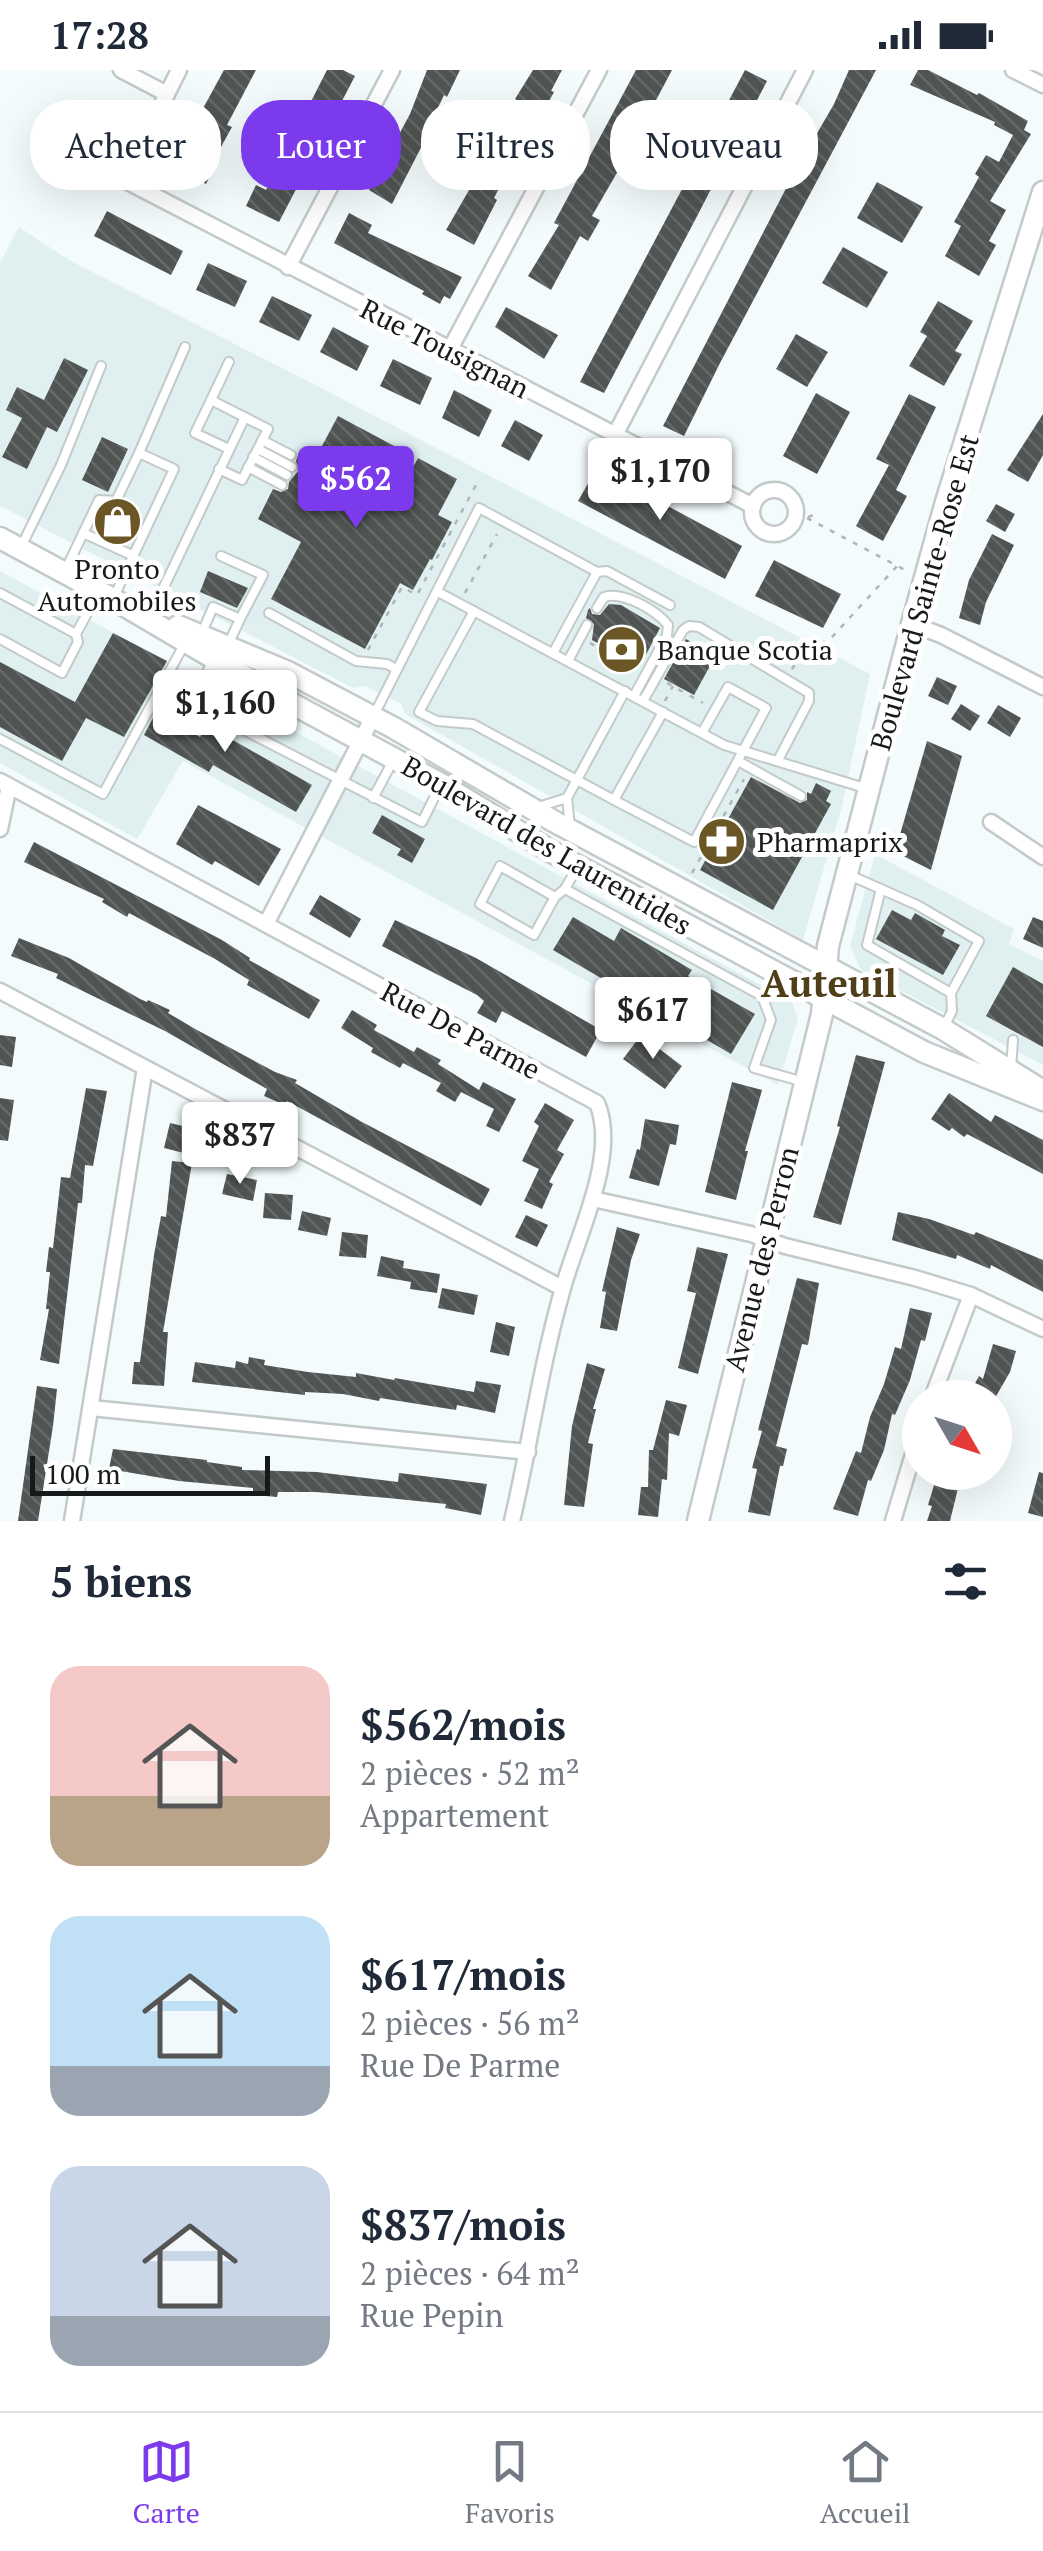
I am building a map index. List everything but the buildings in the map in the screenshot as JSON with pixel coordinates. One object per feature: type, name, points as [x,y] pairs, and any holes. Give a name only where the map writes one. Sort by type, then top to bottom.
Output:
[{"type":"main road","name":"Boulevard Sainte-Rose Est","points":[[823,997],[828,946],[912,624],[1043,192]]},
{"type":"main road","name":"Boulevard des Laurentides","points":[[0,538],[207,646],[268,663],[373,717],[531,809],[943,1029],[1006,1078]]},
{"type":"main road","name":"Boulevard des Laurentides","points":[[106,595],[151,614],[207,646],[256,684],[719,942],[936,1057],[1039,1090]]},
{"type":"main road","name":"Avenue des Perron","points":[[698,1521],[823,997]]},
{"type":"street","points":[[121,70],[167,94],[179,70]]},
{"type":"street","points":[[288,267],[392,70]]},
{"type":"street","points":[[449,351],[599,70]]},
{"type":"street","points":[[614,436],[805,70]]},
{"type":"street","points":[[1013,70],[1043,86]]},
{"type":"street","name":"Rue Tousignan","points":[[167,94],[124,180],[753,506]]},
{"type":"street","points":[[912,624],[941,634],[1043,687]]},
{"type":"street","points":[[266,924],[373,717]]},
{"type":"street","points":[[0,829],[4,784]]},
{"type":"street","name":"Rue De Parme","points":[[4,784],[596,1104],[604,1122],[594,1199],[562,1288],[512,1521]]},
{"type":"street","points":[[992,822],[1043,858]]},
{"type":"street","points":[[0,990],[562,1288]]},
{"type":"street","points":[[72,1521],[145,1068]]},
{"type":"street","points":[[594,1199],[766,1239],[970,1295],[1043,1329]]},
{"type":"street","points":[[939,1380],[970,1295]]},
{"type":"street","points":[[91,1408],[528,1452]]},
{"type":"street","points":[[893,1521],[902,1490]]},
{"type":"lane","points":[[64,572],[98,500],[116,501],[185,347]]},
{"type":"lane","points":[[229,362],[195,433],[229,449]]},
{"type":"lane","points":[[20,549],[61,465],[102,366]]},
{"type":"lane","points":[[211,400],[268,429],[242,480],[219,469]]},
{"type":"lane","points":[[151,614],[245,417]]},
{"type":"lane","points":[[258,448],[291,455]]},
{"type":"lane","points":[[258,448],[290,471]]},
{"type":"lane","points":[[76,634],[134,556],[174,469],[139,453]]},
{"type":"lane","points":[[248,467],[282,485]]},
{"type":"lane","points":[[373,717],[479,508],[596,572],[607,571],[670,605]]},
{"type":"lane","points":[[83,532],[134,556]]},
{"type":"lane","points":[[0,739],[103,794],[207,646],[240,620],[263,575],[221,556]]},
{"type":"lane","points":[[552,653],[596,572]]},
{"type":"lane","points":[[438,592],[702,733],[743,751],[869,789]]},
{"type":"lane","points":[[0,593],[76,634],[78,642],[62,672],[0,639]]},
{"type":"lane","points":[[570,830],[567,798],[667,635],[667,622],[618,595],[604,597],[597,608]]},
{"type":"lane","points":[[189,705],[207,646],[213,606],[240,620]]},
{"type":"lane","points":[[474,611],[419,712],[437,721],[474,724],[694,842],[766,708],[728,687],[702,733]]},
{"type":"lane","points":[[269,614],[356,662],[382,663],[396,669]]},
{"type":"lane","points":[[568,661],[588,625]]},
{"type":"lane","points":[[644,702],[682,630],[699,627],[727,647],[808,691],[810,698],[778,760]]},
{"type":"lane","points":[[268,663],[234,725],[422,822],[441,784]]},
{"type":"lane","points":[[614,800],[663,712]]},
{"type":"lane","points":[[373,798],[394,759]]},
{"type":"lane","points":[[738,761],[801,796]]},
{"type":"lane","points":[[531,809],[567,798]]},
{"type":"lane","points":[[554,897],[500,866],[480,904],[534,935],[554,897],[565,889],[578,866]]},
{"type":"lane","points":[[847,874],[979,941],[951,992],[952,1010],[943,1029]]},
{"type":"lane","points":[[565,889],[762,996],[771,1020],[754,1068],[804,1082]]},
{"type":"lane","points":[[882,889],[866,945],[951,992]]},
{"type":"lane","points":[[707,966],[719,942]]},
{"type":"lane","points":[[1006,1078],[1013,1040]]},
{"type":"path","points":[[367,652],[402,587],[417,595],[476,485]]},
{"type":"path","points":[[820,512],[807,518],[907,571]]},
{"type":"path","points":[[460,603],[504,521]]},
{"type":"path","points":[[786,679],[799,658],[833,636],[898,566]]},
{"type":"path","points":[[585,641],[640,671]]},
{"type":"path","points":[[591,673],[604,651]]},
{"type":"path","points":[[663,681],[707,705]]},
{"type":"path","points":[[663,712],[675,687]]},
{"type":"path","points":[[687,882],[747,774]]},
{"type":"shaded area","points":[[19,227],[69,260],[870,674],[842,806],[803,940],[405,714],[401,704],[365,686],[353,688],[0,506],[0,263]]},
{"type":"shaded area","points":[[0,571],[792,1002],[798,1019],[778,1085],[183,761],[137,839],[0,763]]},
{"type":"shaded area","points":[[875,854],[1014,929],[1009,944],[1043,961],[1043,1065],[861,970],[850,946]]},
{"type":"place","name":"Pronto Automobiles","points":[[117,521]]},
{"type":"place","name":"Banque Scotia","points":[[622,649]]},
{"type":"place","name":"Pharmaprix","points":[[722,841]]},
{"type":"district","name":"Auteuil","points":[[829,983]]}]
